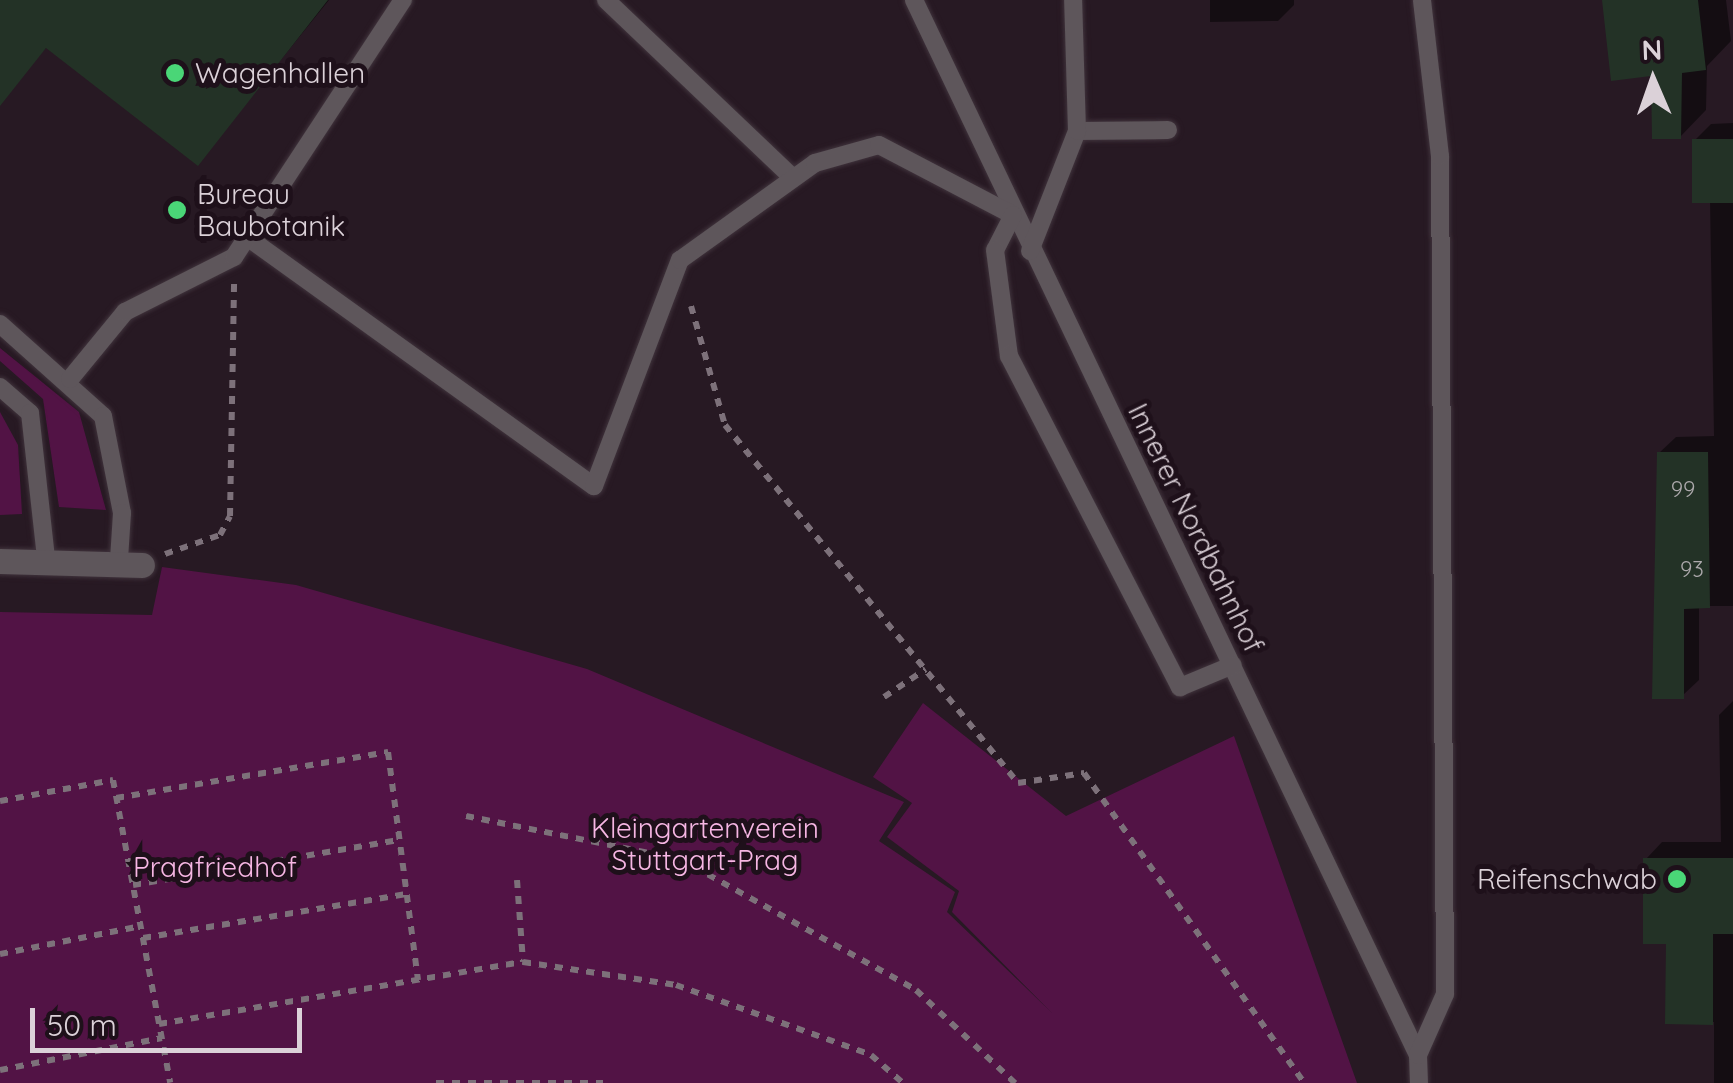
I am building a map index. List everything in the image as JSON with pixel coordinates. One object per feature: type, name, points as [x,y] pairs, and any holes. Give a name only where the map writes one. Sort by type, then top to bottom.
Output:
[{"type":"street","points":[[0,561],[46,558],[130,563]]},
{"type":"lane","points":[[70,379],[125,312],[234,257],[403,0]]},
{"type":"lane","points":[[606,0],[793,178]]},
{"type":"lane","name":"Innerer Nordbahnhof","points":[[914,0],[1030,251],[1418,1055],[1419,1083]]},
{"type":"lane","points":[[1030,251],[1077,130],[1072,0]]},
{"type":"lane","points":[[1418,1055],[1445,994],[1440,156],[1422,0]]},
{"type":"lane","points":[[1077,130],[1168,130]]},
{"type":"lane","points":[[247,237],[594,486],[680,260],[793,178],[879,145],[1014,216],[995,250],[1009,356],[1180,688],[1233,665]]},
{"type":"lane","points":[[0,324],[70,379],[103,416],[113,446],[130,563]]},
{"type":"lane","points":[[0,387],[30,414],[46,558]]},
{"type":"path","points":[[130,563],[220,536],[230,516],[234,257]]},
{"type":"path","points":[[680,260],[725,426],[1018,783],[1084,773],[1304,1083]]},
{"type":"path","points":[[884,697],[926,669]]},
{"type":"path","points":[[116,798],[388,752],[418,980]]},
{"type":"path","points":[[0,801],[113,780],[170,1083]]},
{"type":"path","points":[[466,816],[680,860],[916,990],[1015,1083]]},
{"type":"path","points":[[133,885],[400,840]]},
{"type":"path","points":[[517,880],[523,962]]},
{"type":"path","points":[[143,938],[406,894]]},
{"type":"path","points":[[0,954],[140,926]]},
{"type":"path","points":[[159,1024],[523,962],[676,985],[871,1054],[903,1083]]},
{"type":"path","points":[[0,1070],[162,1038]]},
{"type":"path","points":[[436,1083],[603,1083]]},
{"type":"green space","points":[[0,348],[79,412],[106,510],[59,507],[43,399],[0,361]]},
{"type":"green space","points":[[0,412],[18,445],[22,514],[0,515]]},
{"type":"green space","points":[[162,567],[296,585],[587,669],[904,802],[879,841],[955,892],[947,912],[1052,1013],[952,912],[959,891],[887,837],[912,803],[873,777],[923,703],[1066,816],[1234,736],[1357,1083],[0,1083],[0,612],[152,615]]},
{"type":"building","name":"Wagenhallen","points":[[0,0],[328,0],[198,166],[46,48],[0,106]]},
{"type":"building","points":[[1602,0],[1698,0],[1706,70],[1682,73],[1681,139],[1652,139],[1651,76],[1611,81]]},
{"type":"building","points":[[1692,139],[1733,139],[1733,203],[1692,203]]},
{"type":"building","points":[[1657,452],[1708,452],[1710,608],[1684,609],[1684,699],[1652,699]]},
{"type":"building","points":[[1643,858],[1733,858],[1733,934],[1713,934],[1713,1025],[1665,1024],[1666,944],[1643,944]]},
{"type":"place","name":"Wagenhallen","points":[[175,73]]},
{"type":"place","name":"Bureau Baubotanik","points":[[177,210]]},
{"type":"place","name":"Reifenschwab","points":[[1677,879]]},
{"type":"park label","name":"Kleingartenverein Stuttgart-Prag","points":[[705,844]]},
{"type":"park label","name":"Pragfriedhof","points":[[215,867]]}]
